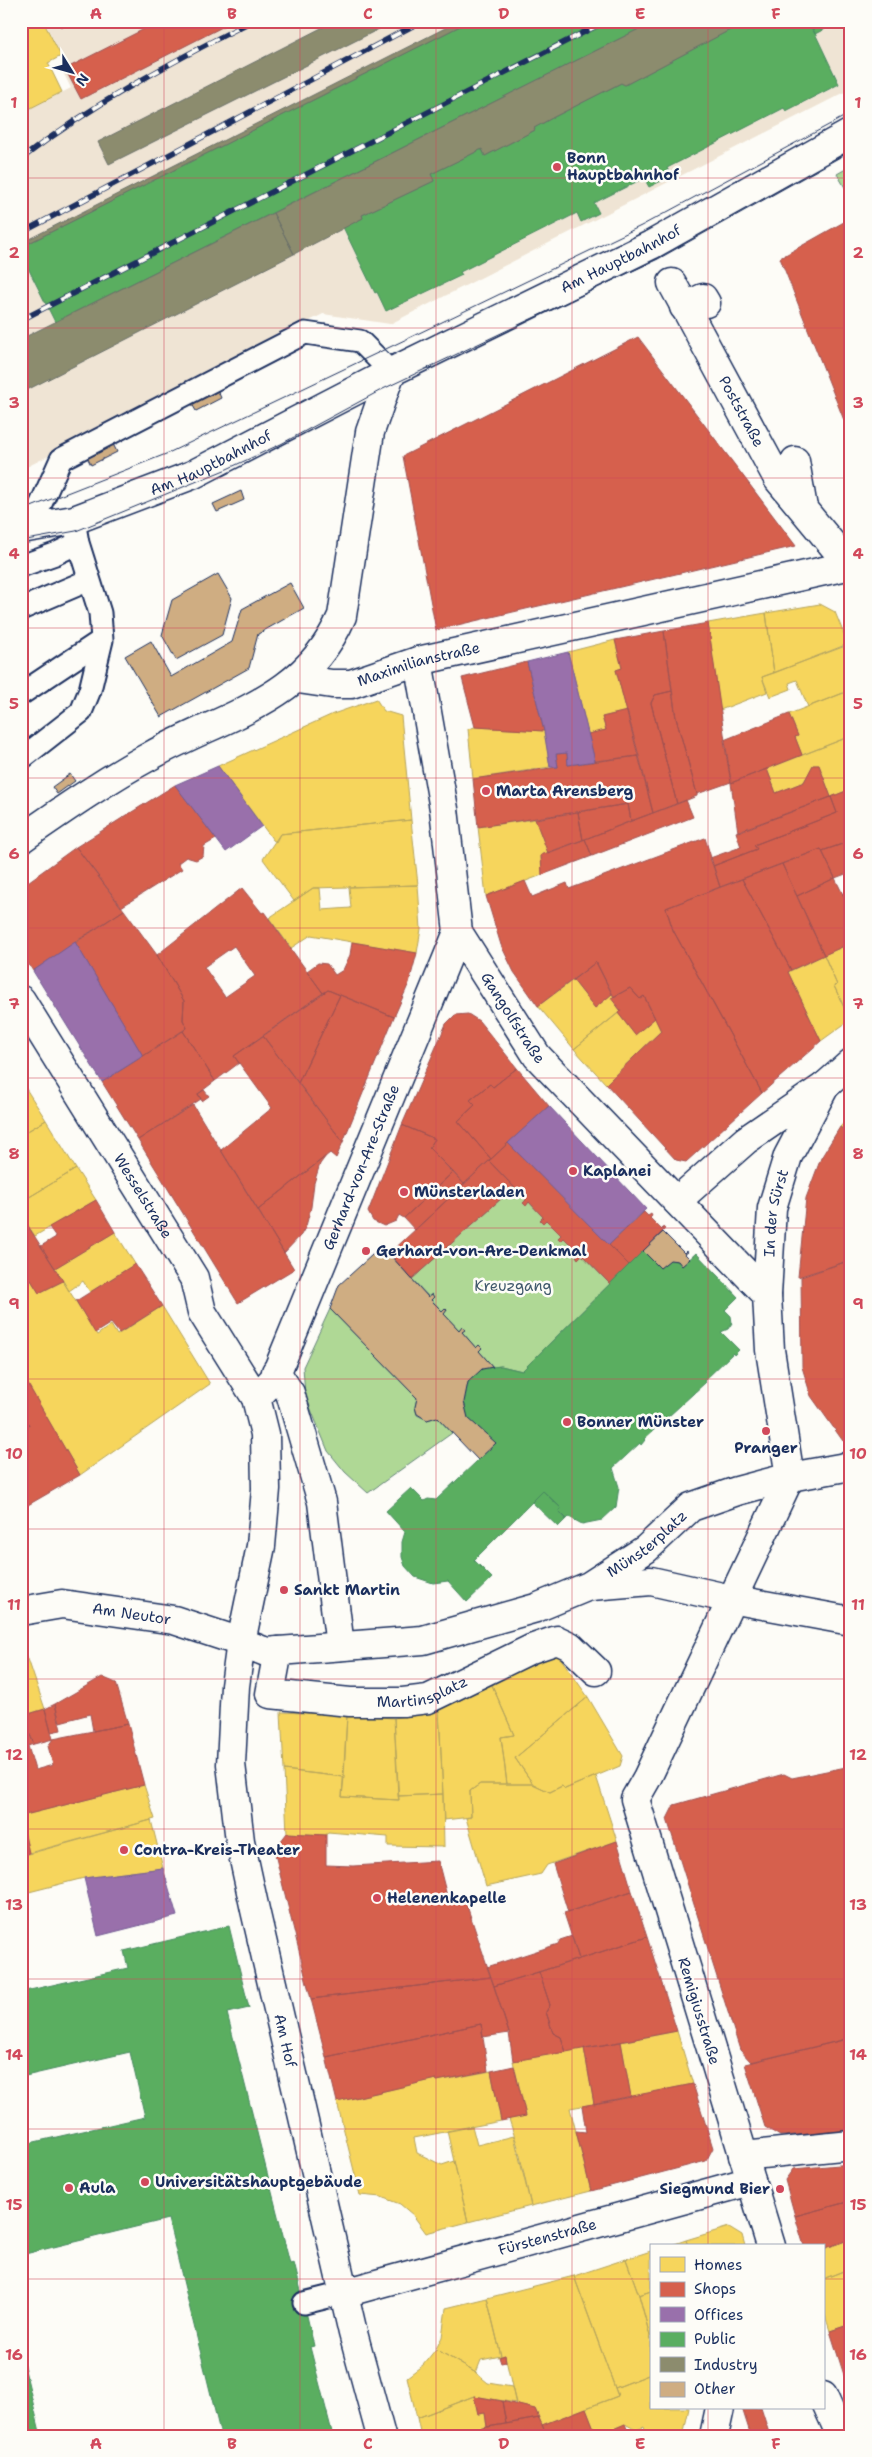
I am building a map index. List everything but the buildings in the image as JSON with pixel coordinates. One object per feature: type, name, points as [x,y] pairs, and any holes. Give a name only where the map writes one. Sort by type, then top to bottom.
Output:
[{"type":"street","name":"Am Hauptbahnhof","points":[[26,527],[76,532],[192,475],[391,372],[651,245],[849,132]]},
{"type":"street","name":"Poststraße","points":[[672,283],[695,305],[778,479],[851,566]]},
{"type":"street","points":[[21,839],[111,777],[158,751],[270,697],[298,679],[317,659],[333,637],[342,616],[370,432],[391,372]]},
{"type":"street","points":[[795,460],[804,511]]},
{"type":"street","name":"Maximilianstraße","points":[[298,679],[332,684],[351,684],[418,661],[851,566]]},
{"type":"street","name":"Gangolfstraße","points":[[418,661],[444,809],[458,932],[538,1056],[767,1295]]},
{"type":"street","name":"Gerhard-von-Are-Straße","points":[[256,1398],[274,1379],[458,932]]},
{"type":"street","name":"Wesselstraße","points":[[21,1000],[194,1278],[202,1312],[256,1398]]},
{"type":"street","name":"In der Sürst","points":[[677,1201],[746,1140],[825,1086],[851,1063]]},
{"type":"street","name":"In der Sürst","points":[[790,1477],[770,1350],[767,1295],[772,1208],[788,1156],[825,1086]]},
{"type":"street","points":[[256,1398],[265,1434],[266,1489],[261,1546],[241,1642],[266,1652],[340,1646],[322,1502],[290,1393],[276,1372]]},
{"type":"street","name":"Münsterplatz","points":[[340,1646],[423,1640],[536,1608],[589,1586],[646,1548],[691,1507],[737,1491],[790,1477],[851,1466]]},
{"type":"street","points":[[731,1599],[790,1477]]},
{"type":"street","name":"Münsterplatz","points":[[589,1586],[651,1581],[731,1599],[851,1621]]},
{"type":"street","name":"Remigiusstraße","points":[[731,1599],[641,1789],[747,2168],[770,2244]]},
{"type":"street","name":"Am Neutor","points":[[23,1608],[62,1604],[174,1620],[241,1642]]},
{"type":"street","name":"Martinsplatz","points":[[278,1651],[270,1694],[350,1702],[403,1702],[428,1699],[531,1649],[557,1640],[570,1646],[596,1671]]},
{"type":"street","name":"Am Hof","points":[[241,1642],[235,1686],[230,1764],[240,1841],[344,2293],[381,2436]]},
{"type":"street","name":"Fürstenstraße","points":[[344,2293],[747,2168],[851,2145]]},
{"type":"street","points":[[824,2398],[841,2436]]},
{"type":"street","points":[[714,2436],[720,2410]]},
{"type":"lane","points":[[26,527],[61,458],[305,333],[360,341],[391,372]]},
{"type":"lane","points":[[21,566],[55,554],[76,532]]},
{"type":"lane","points":[[21,759],[81,712],[90,690],[102,640],[100,613],[76,532]]},
{"type":"lane","points":[[21,608],[89,580]]},
{"type":"lane","points":[[21,694],[102,640]]},
{"type":"lane","points":[[304,2303],[344,2293]]},
{"type":"shaded area","points":[[44,21],[851,21],[851,89],[390,324],[323,314],[21,470],[21,113],[71,88],[61,68],[66,65]]},
{"type":"green space","points":[[851,166],[851,196],[850,196],[837,174]]},
{"type":"green space","name":"Kreuzgang","points":[[514,1187],[526,1200],[523,1203],[525,1205],[529,1202],[543,1217],[540,1220],[543,1223],[546,1220],[561,1235],[558,1239],[561,1241],[564,1238],[579,1253],[576,1256],[578,1258],[582,1255],[610,1284],[522,1371],[501,1366],[493,1367],[479,1351],[482,1348],[479,1345],[476,1348],[462,1332],[465,1329],[462,1327],[459,1330],[444,1314],[447,1310],[445,1308],[442,1311],[412,1279]]},
{"type":"green space","points":[[330,1309],[417,1398],[415,1407],[417,1415],[427,1420],[437,1417],[452,1433],[368,1493],[345,1472],[328,1451],[305,1395],[303,1367]]},
{"type":"tram line","points":[[21,511],[166,454],[413,336],[641,226],[851,113]]},
{"type":"tram line","points":[[21,541],[76,531],[227,469],[281,444],[383,389],[658,259],[851,151]]},
{"type":"railway","points":[[21,159],[104,102],[192,52],[252,21]]},
{"type":"railway","points":[[21,233],[422,21]]},
{"type":"railway","points":[[21,320],[606,21]]},
{"type":"place","name":"Bonn Hauptbahnhof","points":[[557,167]]},
{"type":"place","name":"Marta Arensberg","points":[[486,791]]},
{"type":"place","name":"Kaplanei","points":[[573,1171]]},
{"type":"place","name":"Münsterladen","points":[[404,1192]]},
{"type":"place","name":"Gerhard-von-Are-Denkmal","points":[[366,1251]]},
{"type":"place","name":"Bonner Münster","points":[[567,1422]]},
{"type":"place","name":"Pranger","points":[[766,1431]]},
{"type":"place","name":"Sankt Martin","points":[[284,1590]]},
{"type":"place","name":"Contra-Kreis-Theater","points":[[124,1850]]},
{"type":"place","name":"Helenenkapelle","points":[[377,1898]]},
{"type":"place","name":"Universitätshauptgebäude","points":[[145,2182]]},
{"type":"place","name":"Aula","points":[[69,2188]]},
{"type":"place","name":"Siegmund Bier","points":[[780,2189]]}]
